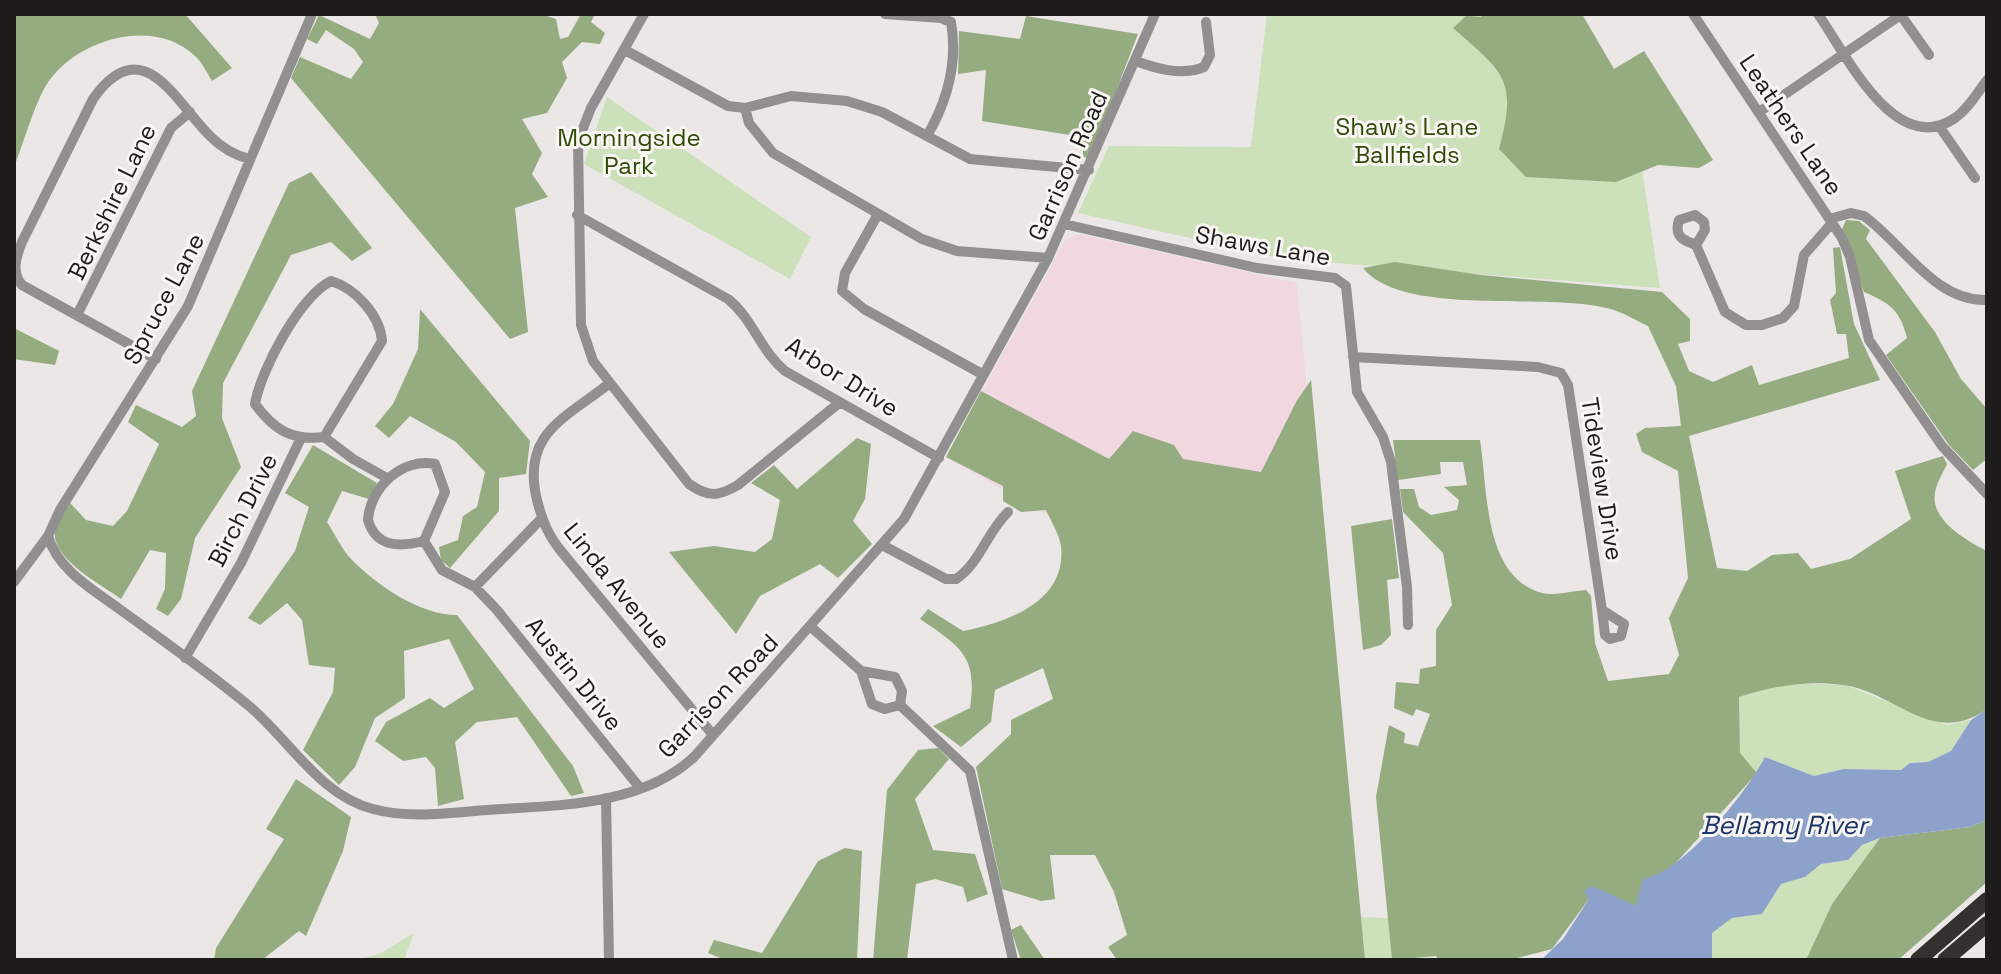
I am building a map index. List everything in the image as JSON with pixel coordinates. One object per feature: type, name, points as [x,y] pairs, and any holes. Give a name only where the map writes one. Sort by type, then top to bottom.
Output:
[{"type":"highway","points":[[1918,960],[1987,900]]},
{"type":"highway","points":[[1945,960],[1987,924]]},
{"type":"street","name":"Spruce Lane","points":[[14,582],[48,536],[60,510],[156,359],[201,281],[249,159],[312,14]]},
{"type":"street","points":[[644,14],[584,122],[578,141],[577,215],[584,343],[610,383],[689,484],[704,494],[716,496],[738,485],[839,403]]},
{"type":"street","points":[[885,14],[941,18],[951,22],[954,40],[951,78],[940,114],[927,136]]},
{"type":"street","name":"Garrison Road","points":[[48,536],[52,549],[77,576],[249,706],[336,792],[369,809],[406,815],[565,804],[606,798],[675,773],[811,627],[884,546],[904,519],[1048,258],[1155,14]]},
{"type":"street","name":"Leathers Lane","points":[[1693,14],[1831,221],[1850,257],[1869,340],[1942,446],[1987,494]]},
{"type":"street","points":[[1818,14],[1880,103],[1897,120],[1914,127],[1939,126],[1959,115],[1987,80]]},
{"type":"street","points":[[1759,112],[1901,14],[1929,55]]},
{"type":"street","points":[[1136,61],[1163,70],[1191,71],[1204,67],[1210,55],[1206,22]]},
{"type":"street","points":[[625,50],[711,98],[745,108],[791,96],[865,104],[970,159],[1089,170]]},
{"type":"street","points":[[156,359],[22,285],[16,278],[15,259],[93,99],[112,77],[130,70],[149,72],[165,81],[212,139],[236,155],[249,159]]},
{"type":"street","points":[[745,108],[749,123],[773,153],[939,246],[976,253],[1048,258]]},
{"type":"street","name":"Berkshire Lane","points":[[77,315],[171,128],[190,112]]},
{"type":"street","points":[[1939,126],[1975,178]]},
{"type":"street","points":[[1696,245],[1725,312],[1738,322],[1762,325],[1783,318],[1794,306],[1804,255],[1831,221],[1851,213],[1864,216],[1950,292],[1967,299],[1987,300]]},
{"type":"street","points":[[878,214],[845,273],[842,291],[864,309],[982,374]]},
{"type":"street","name":"Arbor Drive","points":[[577,215],[728,299],[743,311],[770,359],[839,403],[939,458]]},
{"type":"street","name":"Shaws Lane","points":[[1064,224],[1257,268],[1341,281],[1348,293],[1353,357],[1361,404],[1383,437],[1391,462],[1408,625]]},
{"type":"street","name":"Birch Drive","points":[[185,658],[241,563],[300,440],[288,436],[265,419],[255,404],[258,386],[304,304],[315,289],[331,281],[349,286],[361,300],[381,332],[382,341],[324,437]]},
{"type":"street","name":"Tideview Drive","points":[[1353,357],[1538,367],[1561,373],[1568,385],[1602,610]]},
{"type":"street","name":"Linda Avenue","points":[[610,383],[551,430],[534,453],[532,481],[541,519],[561,551],[713,735]]},
{"type":"street","points":[[300,440],[324,437],[353,459],[387,478]]},
{"type":"street","points":[[420,461],[435,464],[441,473],[445,492],[424,541],[392,545],[381,541],[370,527],[368,511],[387,478],[420,461]]},
{"type":"street","points":[[884,546],[946,579],[956,579],[970,567],[996,523],[1008,512]]},
{"type":"street","points":[[424,541],[442,570],[475,587],[541,519]]},
{"type":"street","name":"Austin Drive","points":[[475,587],[640,788]]},
{"type":"street","points":[[811,627],[861,671],[872,704],[885,709],[900,705]]},
{"type":"street","points":[[861,671],[895,677],[902,691],[900,705]]},
{"type":"street","points":[[900,705],[959,758],[974,779],[982,834],[1013,960]]},
{"type":"street","points":[[606,798],[609,960]]},
{"type":"shaded area","points":[[1079,234],[1297,283],[1330,645],[1235,622],[946,457],[1066,239]]},
{"type":"green space","points":[[14,14],[185,14],[232,68],[212,81],[195,56],[177,44],[157,37],[114,39],[93,46],[57,71],[45,87],[14,167]]},
{"type":"green space","points":[[375,14],[541,14],[556,19],[560,39],[568,37],[581,14],[595,14],[591,22],[605,33],[600,44],[582,42],[562,62],[567,78],[547,113],[522,119],[542,153],[532,174],[548,197],[515,208],[528,332],[510,339],[291,78],[300,57],[351,79],[363,62],[354,49],[326,30],[317,44],[307,39],[319,15],[370,39],[379,23]]},
{"type":"green space","name":"Shaw’s Lane Ballfields","points":[[1267,14],[1497,14],[1641,163],[1660,288],[1284,259],[1078,213],[1109,146],[1251,147]]},
{"type":"green space","points":[[1483,14],[1582,14],[1614,69],[1644,51],[1713,160],[1699,168],[1658,165],[1616,182],[1526,177],[1499,149],[1507,107],[1502,79],[1484,56],[1453,28],[1466,16],[1481,17]]},
{"type":"green space","points":[[1026,16],[1138,34],[1090,158],[1083,157],[1083,137],[982,121],[986,70],[958,74],[959,31],[1020,39]]},
{"type":"green space","name":"Morningside Park","points":[[607,97],[811,237],[790,279],[584,164]]},
{"type":"green space","points":[[311,172],[372,248],[352,261],[331,242],[291,255],[223,383],[222,418],[241,467],[195,538],[181,599],[168,616],[156,609],[165,589],[166,553],[150,550],[121,599],[66,559],[55,537],[56,525],[70,503],[86,520],[113,526],[127,511],[159,444],[128,422],[136,405],[182,427],[196,416],[192,391],[289,183]]},
{"type":"green space","points":[[1846,220],[1859,221],[1870,230],[1866,239],[1935,332],[1961,379],[1987,409],[1987,459],[1973,470],[1949,445],[1886,355],[1907,338],[1893,309],[1864,292],[1842,229]]},
{"type":"green space","points":[[1840,247],[1854,324],[1880,380],[1689,436],[1717,568],[1747,571],[1772,555],[1798,553],[1811,569],[1850,559],[1911,519],[1895,471],[1943,456],[1947,464],[1935,493],[1938,512],[1952,528],[1987,551],[1987,709],[1967,719],[1949,723],[1914,714],[1862,690],[1816,683],[1790,685],[1739,697],[1740,753],[1757,773],[1637,906],[1589,899],[1552,949],[1510,960],[1439,960],[1436,956],[1392,960],[1376,797],[1389,725],[1405,733],[1404,743],[1418,746],[1430,714],[1416,709],[1413,716],[1394,708],[1396,682],[1419,684],[1420,669],[1436,666],[1436,630],[1452,605],[1443,553],[1403,512],[1400,489],[1414,489],[1419,507],[1431,515],[1457,510],[1459,500],[1444,487],[1467,485],[1463,462],[1440,462],[1441,474],[1398,480],[1393,440],[1480,440],[1488,506],[1499,551],[1509,569],[1523,584],[1542,593],[1586,590],[1591,596],[1595,643],[1608,681],[1669,674],[1679,655],[1669,618],[1688,578],[1678,471],[1642,452],[1636,434],[1645,428],[1681,426],[1676,386],[1648,326],[1614,310],[1587,305],[1480,301],[1411,293],[1383,284],[1363,268],[1395,262],[1481,275],[1662,292],[1690,319],[1690,341],[1678,344],[1689,371],[1713,382],[1752,365],[1759,385],[1849,358],[1846,334],[1837,334],[1830,300],[1836,293],[1833,248]]},
{"type":"green space","points":[[420,309],[530,441],[526,474],[499,478],[499,511],[450,568],[441,560],[439,547],[458,540],[463,516],[477,507],[485,472],[456,442],[410,416],[389,438],[375,426],[393,404],[418,349]]},
{"type":"green space","points":[[14,328],[59,351],[55,365],[14,359]]},
{"type":"green space","points":[[1311,380],[1365,960],[1117,960],[1108,947],[1127,935],[1114,892],[1095,855],[1050,855],[1055,899],[1041,901],[1002,889],[976,767],[1011,734],[1011,720],[1053,699],[1043,668],[995,690],[991,722],[961,747],[933,726],[970,708],[971,676],[968,664],[956,645],[920,619],[928,609],[963,631],[1015,615],[1044,595],[1054,582],[1060,565],[1061,546],[1046,510],[1021,512],[1003,501],[1003,486],[946,457],[981,391],[1109,459],[1133,431],[1174,445],[1183,459],[1261,472],[1296,402]]},
{"type":"green space","points":[[857,438],[871,444],[865,499],[853,521],[872,544],[838,578],[820,564],[760,596],[736,634],[669,552],[714,546],[755,552],[772,539],[780,500],[751,483],[774,465],[797,489]]},
{"type":"green space","points":[[313,445],[377,483],[369,499],[342,491],[327,522],[348,556],[374,580],[400,597],[429,610],[457,615],[573,766],[584,793],[571,796],[517,717],[477,722],[455,742],[464,799],[438,806],[435,768],[426,757],[403,761],[375,741],[386,722],[430,698],[444,708],[474,689],[449,639],[404,651],[405,698],[375,718],[355,767],[339,785],[303,750],[333,692],[335,668],[309,665],[302,620],[287,603],[260,625],[248,618],[295,551],[309,507],[285,493]]},
{"type":"green space","points":[[1392,519],[1399,578],[1387,580],[1391,635],[1381,645],[1363,650],[1351,526]]},
{"type":"green space","points":[[1785,683],[1846,685],[1947,725],[1971,720],[1951,751],[1928,762],[1910,763],[1902,770],[1844,769],[1814,776],[1766,757],[1757,773],[1740,753],[1739,697]]},
{"type":"green space","points":[[938,748],[949,759],[915,799],[933,850],[975,854],[988,894],[967,902],[963,887],[935,879],[916,884],[907,960],[873,960],[887,790],[918,750]]},
{"type":"green space","points":[[296,779],[351,817],[343,851],[306,936],[299,931],[262,960],[214,960],[216,948],[284,839],[266,829]]},
{"type":"green space","points":[[1987,820],[1987,882],[1898,960],[1806,960],[1832,904],[1880,838],[1970,827]]},
{"type":"green space","points":[[1880,838],[1832,904],[1806,960],[1712,960],[1712,933],[1732,918],[1762,914],[1781,884],[1805,877],[1821,864],[1848,860],[1862,845]]},
{"type":"green space","points":[[845,848],[862,851],[857,960],[725,960],[708,953],[714,940],[762,953],[818,861]]},
{"type":"green space","points":[[1361,917],[1388,918],[1392,960],[1365,960]]},
{"type":"green space","points":[[1021,925],[1045,960],[1021,960],[1011,930]]},
{"type":"green space","points":[[414,933],[404,960],[356,960],[379,954]]},
{"type":"water","name":"Bellamy River","points":[[1987,709],[1987,820],[1970,827],[1880,838],[1862,845],[1848,860],[1821,864],[1805,877],[1781,884],[1762,914],[1732,918],[1712,933],[1712,960],[1541,960],[1563,939],[1589,899],[1584,891],[1592,886],[1636,906],[1643,879],[1677,862],[1695,847],[1729,810],[1765,757],[1814,776],[1844,769],[1901,770],[1910,763],[1928,762],[1951,751],[1971,720]]}]
